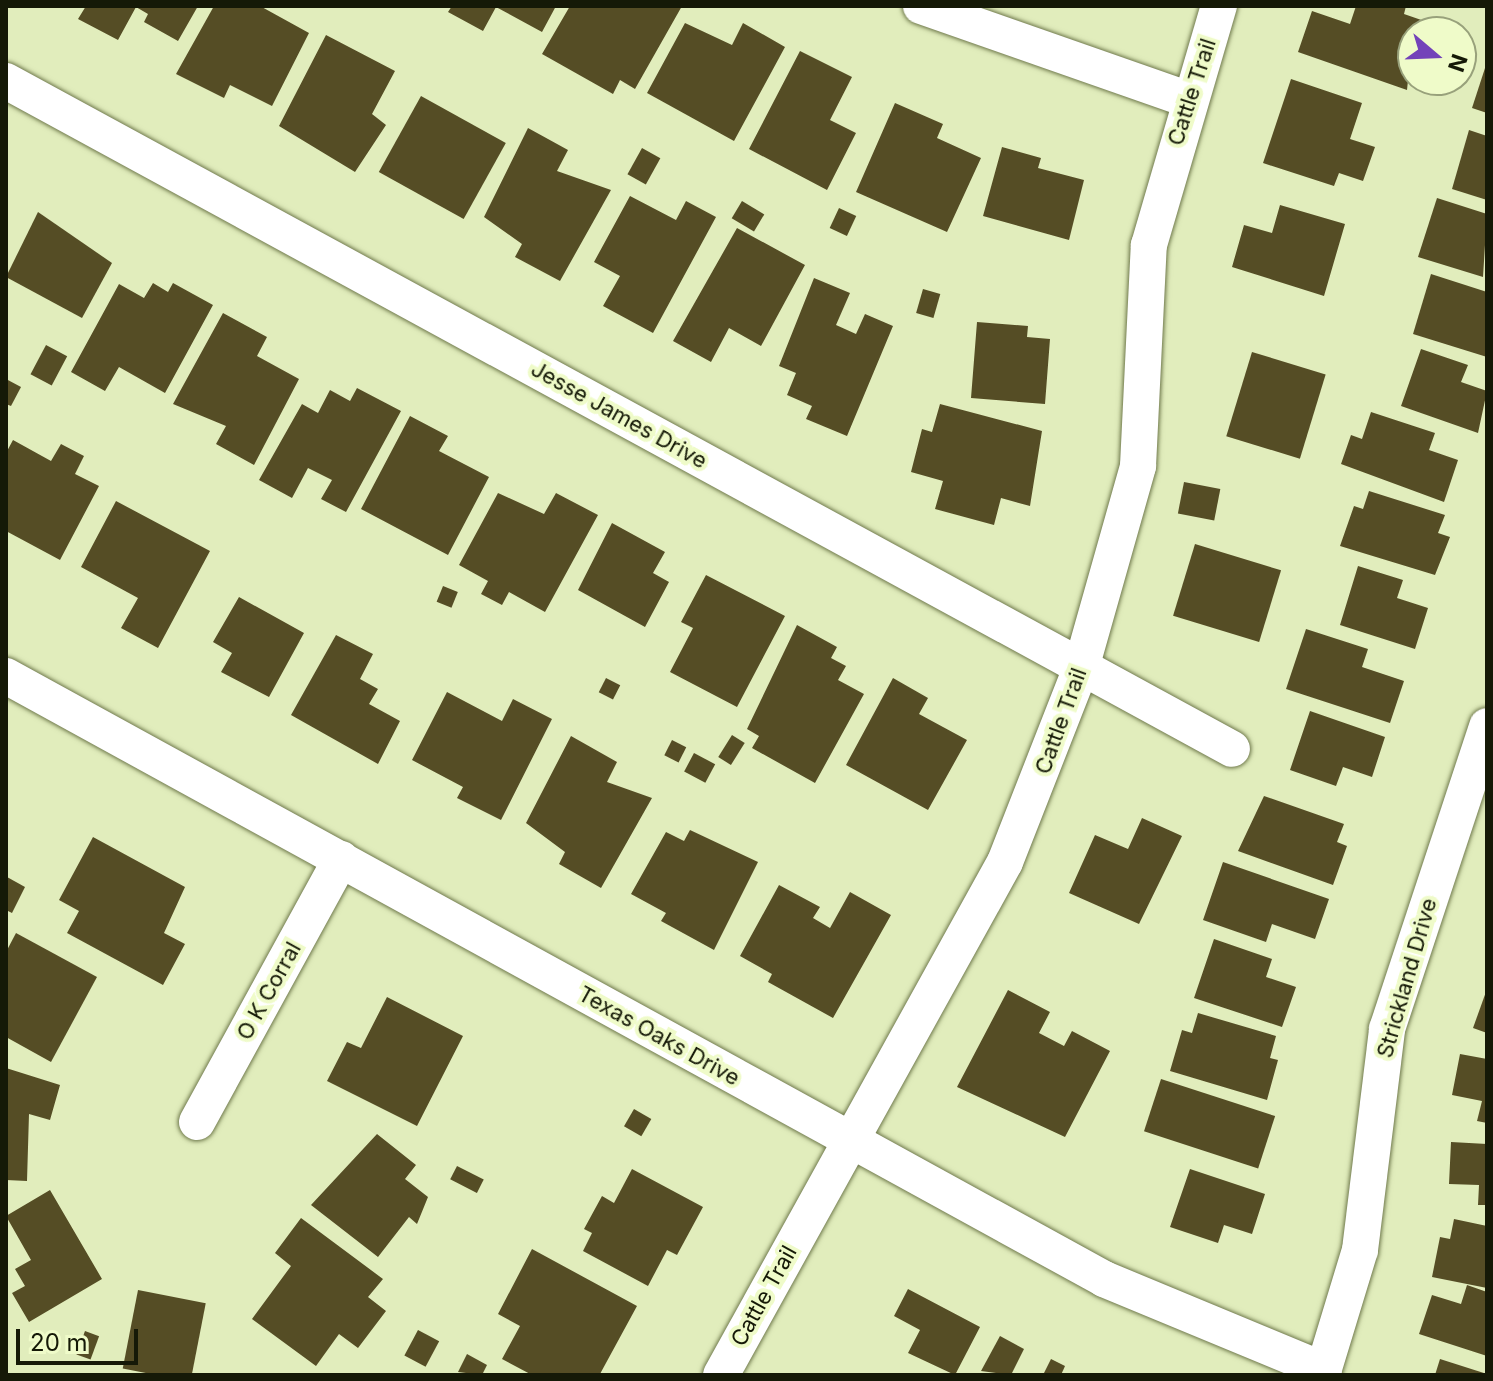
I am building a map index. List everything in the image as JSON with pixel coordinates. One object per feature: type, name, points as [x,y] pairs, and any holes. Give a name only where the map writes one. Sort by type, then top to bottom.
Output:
[{"type":"street","points":[[921,6],[1189,100]]},
{"type":"street","name":"Cattle Trail","points":[[721,1375],[1005,862],[1081,668],[1138,466],[1149,245],[1219,6]]},
{"type":"street","name":"Jesse James Drive","points":[[6,81],[1232,749]]},
{"type":"street","name":"Texas Oaks Drive","points":[[6,676],[848,1142],[1158,1307],[1323,1372]]},
{"type":"street","name":"Strickland Drive","points":[[1323,1372],[1360,1250],[1387,1029],[1487,726]]},
{"type":"street","name":"O K Corral","points":[[197,1122],[341,859]]},
{"type":"building","points":[[86,6],[198,6],[178,41],[144,22],[148,14],[136,7],[118,40],[78,19]]},
{"type":"building","points":[[214,6],[260,6],[309,33],[272,106],[230,85],[224,98],[176,74]]},
{"type":"building","points":[[452,6],[556,6],[542,32],[496,7],[483,31],[448,12]]},
{"type":"building","points":[[570,6],[682,6],[635,89],[620,80],[613,94],[542,54]]},
{"type":"building","points":[[1356,6],[1406,6],[1404,14],[1410,16],[1397,16],[1397,87],[1298,52],[1312,11],[1350,24]]},
{"type":"building","points":[[685,23],[732,45],[743,23],[785,47],[734,141],[647,93]]},
{"type":"building","points":[[326,35],[395,71],[372,114],[386,125],[355,172],[279,126]]},
{"type":"building","points":[[800,51],[852,77],[830,120],[856,133],[827,190],[749,149]]},
{"type":"building","points":[[1487,65],[1487,113],[1472,108]]},
{"type":"building","points":[[1291,79],[1362,103],[1350,139],[1375,147],[1363,181],[1339,173],[1334,186],[1263,163]]},
{"type":"building","points":[[421,96],[506,143],[464,219],[379,172]]},
{"type":"building","points":[[895,103],[943,124],[937,138],[981,158],[947,232],[856,192]]},
{"type":"building","points":[[528,128],[568,150],[557,171],[611,190],[560,281],[515,257],[522,244],[484,217]]},
{"type":"building","points":[[1469,130],[1487,136],[1487,200],[1452,189]]},
{"type":"building","points":[[1002,147],[1041,158],[1038,168],[1084,180],[1069,240],[983,216]]},
{"type":"building","points":[[642,148],[660,158],[646,184],[627,174]]},
{"type":"building","points":[[630,196],[676,220],[686,201],[716,217],[653,333],[603,306],[620,276],[594,262]]},
{"type":"building","points":[[1437,198],[1487,214],[1483,277],[1418,257]]},
{"type":"building","points":[[742,201],[764,214],[754,232],[732,218]]},
{"type":"building","points":[[1280,205],[1345,224],[1324,296],[1232,267],[1244,225],[1272,233]]},
{"type":"building","points":[[839,208],[856,216],[847,236],[830,228]]},
{"type":"building","points":[[38,212],[112,263],[82,318],[6,277]]},
{"type":"building","points":[[737,228],[805,265],[761,346],[729,328],[711,362],[673,341]]},
{"type":"building","points":[[1431,274],[1487,292],[1487,357],[1413,334]]},
{"type":"building","points":[[814,278],[850,293],[836,325],[856,334],[865,314],[893,326],[847,436],[806,419],[812,406],[787,395],[796,373],[779,366]]},
{"type":"building","points":[[153,283],[168,292],[173,283],[213,305],[165,393],[119,367],[105,391],[71,372],[119,284],[144,298]]},
{"type":"building","points":[[923,289],[940,294],[933,318],[916,313]]},
{"type":"building","points":[[223,313],[267,337],[257,356],[299,379],[254,465],[216,444],[226,426],[173,404]]},
{"type":"building","points":[[977,322],[1028,326],[1027,337],[1050,339],[1045,404],[971,398]]},
{"type":"building","points":[[46,345],[67,356],[52,385],[31,374]]},
{"type":"building","points":[[1421,349],[1468,365],[1461,382],[1487,391],[1478,433],[1401,406]]},
{"type":"building","points":[[1252,352],[1326,375],[1300,459],[1226,436]]},
{"type":"building","points":[[6,379],[21,387],[11,406],[6,404]]},
{"type":"building","points":[[357,388],[401,411],[346,512],[321,499],[332,480],[308,468],[292,498],[259,480],[302,404],[318,413],[330,390],[350,401]]},
{"type":"building","points":[[940,404],[1042,431],[1030,506],[1001,498],[994,525],[935,509],[943,481],[911,472],[922,429],[932,432]]},
{"type":"building","points":[[1371,412],[1435,433],[1429,450],[1458,460],[1444,502],[1341,464],[1351,435],[1362,439]]},
{"type":"building","points":[[410,416],[448,436],[439,451],[489,477],[448,555],[361,509]]},
{"type":"building","points":[[13,440],[51,461],[61,444],[84,456],[75,474],[99,486],[60,560],[6,531],[6,453]]},
{"type":"building","points":[[1184,482],[1220,489],[1214,520],[1178,513]]},
{"type":"building","points":[[1369,491],[1445,515],[1438,533],[1450,537],[1435,575],[1340,546],[1354,506],[1363,509]]},
{"type":"building","points":[[498,493],[544,514],[556,493],[598,515],[545,612],[509,592],[502,605],[481,594],[488,581],[459,565]]},
{"type":"building","points":[[116,501],[210,551],[158,648],[121,628],[138,598],[81,567]]},
{"type":"building","points":[[612,523],[665,552],[653,573],[669,582],[645,627],[578,590]]},
{"type":"building","points":[[1195,544],[1281,570],[1259,642],[1173,616]]},
{"type":"building","points":[[1358,566],[1403,580],[1397,598],[1428,608],[1415,649],[1340,625]]},
{"type":"building","points":[[706,575],[785,616],[737,707],[670,672],[693,628],[681,622]]},
{"type":"building","points":[[443,586],[458,592],[451,608],[437,602]]},
{"type":"building","points":[[239,597],[304,633],[269,697],[221,672],[232,653],[213,642]]},
{"type":"building","points":[[797,625],[837,647],[831,658],[846,666],[838,680],[864,694],[815,783],[752,748],[759,736],[747,729]]},
{"type":"building","points":[[1306,629],[1368,649],[1362,667],[1404,681],[1390,723],[1286,689]]},
{"type":"building","points":[[336,635],[373,654],[360,679],[378,689],[369,704],[400,721],[378,764],[291,715]]},
{"type":"building","points":[[606,678],[620,685],[613,700],[599,692]]},
{"type":"building","points":[[893,678],[928,698],[919,714],[967,740],[928,810],[846,765]]},
{"type":"building","points":[[447,692],[502,721],[513,699],[552,719],[501,820],[457,798],[463,787],[412,760]]},
{"type":"building","points":[[1310,711],[1385,737],[1372,777],[1343,767],[1336,786],[1290,770]]},
{"type":"building","points":[[732,735],[745,743],[731,765],[718,757]]},
{"type":"building","points":[[571,736],[617,762],[607,782],[652,798],[601,888],[559,864],[565,852],[526,823]]},
{"type":"building","points":[[672,740],[686,747],[679,762],[664,755]]},
{"type":"building","points":[[694,753],[715,764],[705,783],[684,772]]},
{"type":"building","points":[[1264,796],[1344,824],[1337,842],[1347,846],[1333,885],[1238,851]]},
{"type":"building","points":[[1142,818],[1182,836],[1139,924],[1069,893],[1095,835],[1128,849]]},
{"type":"building","points":[[690,830],[758,862],[714,950],[661,921],[666,913],[631,894],[666,832],[684,841]]},
{"type":"building","points":[[93,837],[185,887],[164,933],[185,944],[163,985],[67,933],[79,911],[59,900]]},
{"type":"building","points":[[1223,862],[1329,899],[1315,939],[1272,924],[1266,942],[1203,920]]},
{"type":"building","points":[[7,877],[25,887],[12,913],[6,910]]},
{"type":"building","points":[[779,885],[820,907],[813,918],[830,928],[850,892],[891,915],[833,1018],[768,982],[772,974],[740,956]]},
{"type":"building","points":[[16,933],[97,977],[51,1062],[6,1037],[6,952]]},
{"type":"building","points":[[1214,939],[1272,959],[1266,977],[1296,987],[1282,1027],[1194,998]]},
{"type":"building","points":[[1487,989],[1487,1033],[1473,1028]]},
{"type":"building","points":[[1008,990],[1050,1012],[1039,1033],[1064,1046],[1072,1031],[1110,1051],[1065,1137],[957,1087]]},
{"type":"building","points":[[387,997],[463,1036],[417,1126],[327,1081],[347,1042],[361,1048]]},
{"type":"building","points":[[1198,1013],[1276,1036],[1270,1058],[1278,1060],[1267,1100],[1170,1071],[1182,1030],[1192,1033]]},
{"type":"building","points":[[1460,1054],[1487,1059],[1487,1123],[1477,1121],[1482,1101],[1452,1095]]},
{"type":"building","points":[[6,1068],[60,1085],[50,1120],[29,1114],[27,1181],[6,1180]]},
{"type":"building","points":[[1161,1079],[1275,1116],[1258,1168],[1144,1131]]},
{"type":"building","points":[[634,1109],[651,1119],[641,1136],[624,1126]]},
{"type":"building","points":[[377,1134],[416,1165],[405,1179],[428,1197],[417,1224],[409,1217],[378,1257],[311,1205]]},
{"type":"building","points":[[1451,1142],[1487,1144],[1487,1205],[1478,1205],[1479,1185],[1449,1184]]},
{"type":"building","points":[[457,1166],[484,1180],[477,1193],[450,1179]]},
{"type":"building","points":[[632,1169],[703,1207],[677,1255],[667,1250],[648,1286],[583,1251],[592,1233],[584,1229],[602,1196],[614,1203]]},
{"type":"building","points":[[1190,1169],[1265,1194],[1252,1234],[1224,1225],[1218,1243],[1170,1227]]},
{"type":"building","points":[[50,1190],[102,1279],[29,1322],[12,1293],[25,1286],[15,1269],[31,1260],[6,1216]]},
{"type":"building","points":[[301,1218],[383,1279],[368,1297],[386,1311],[358,1348],[339,1334],[316,1366],[252,1319],[291,1266],[275,1253]]},
{"type":"building","points":[[1454,1219],[1487,1226],[1487,1288],[1432,1277],[1440,1237],[1450,1239]]},
{"type":"building","points":[[532,1249],[637,1306],[600,1374],[532,1375],[502,1359],[520,1326],[498,1314]]},
{"type":"building","points":[[1467,1285],[1487,1292],[1487,1356],[1419,1334],[1432,1295],[1461,1304]]},
{"type":"building","points":[[908,1289],[980,1327],[955,1375],[908,1353],[920,1330],[894,1316]]},
{"type":"building","points":[[138,1290],[206,1303],[192,1375],[156,1375],[123,1369]]},
{"type":"building","points":[[418,1330],[439,1341],[426,1367],[404,1356]]},
{"type":"building","points":[[85,1331],[99,1336],[91,1360],[76,1354]]},
{"type":"building","points":[[1000,1336],[1024,1349],[1011,1375],[981,1371]]},
{"type":"building","points":[[467,1354],[487,1365],[482,1375],[458,1372]]},
{"type":"building","points":[[1051,1359],[1065,1366],[1061,1375],[1043,1375]]},
{"type":"building","points":[[1440,1359],[1487,1374],[1487,1375],[1435,1375]]}]
